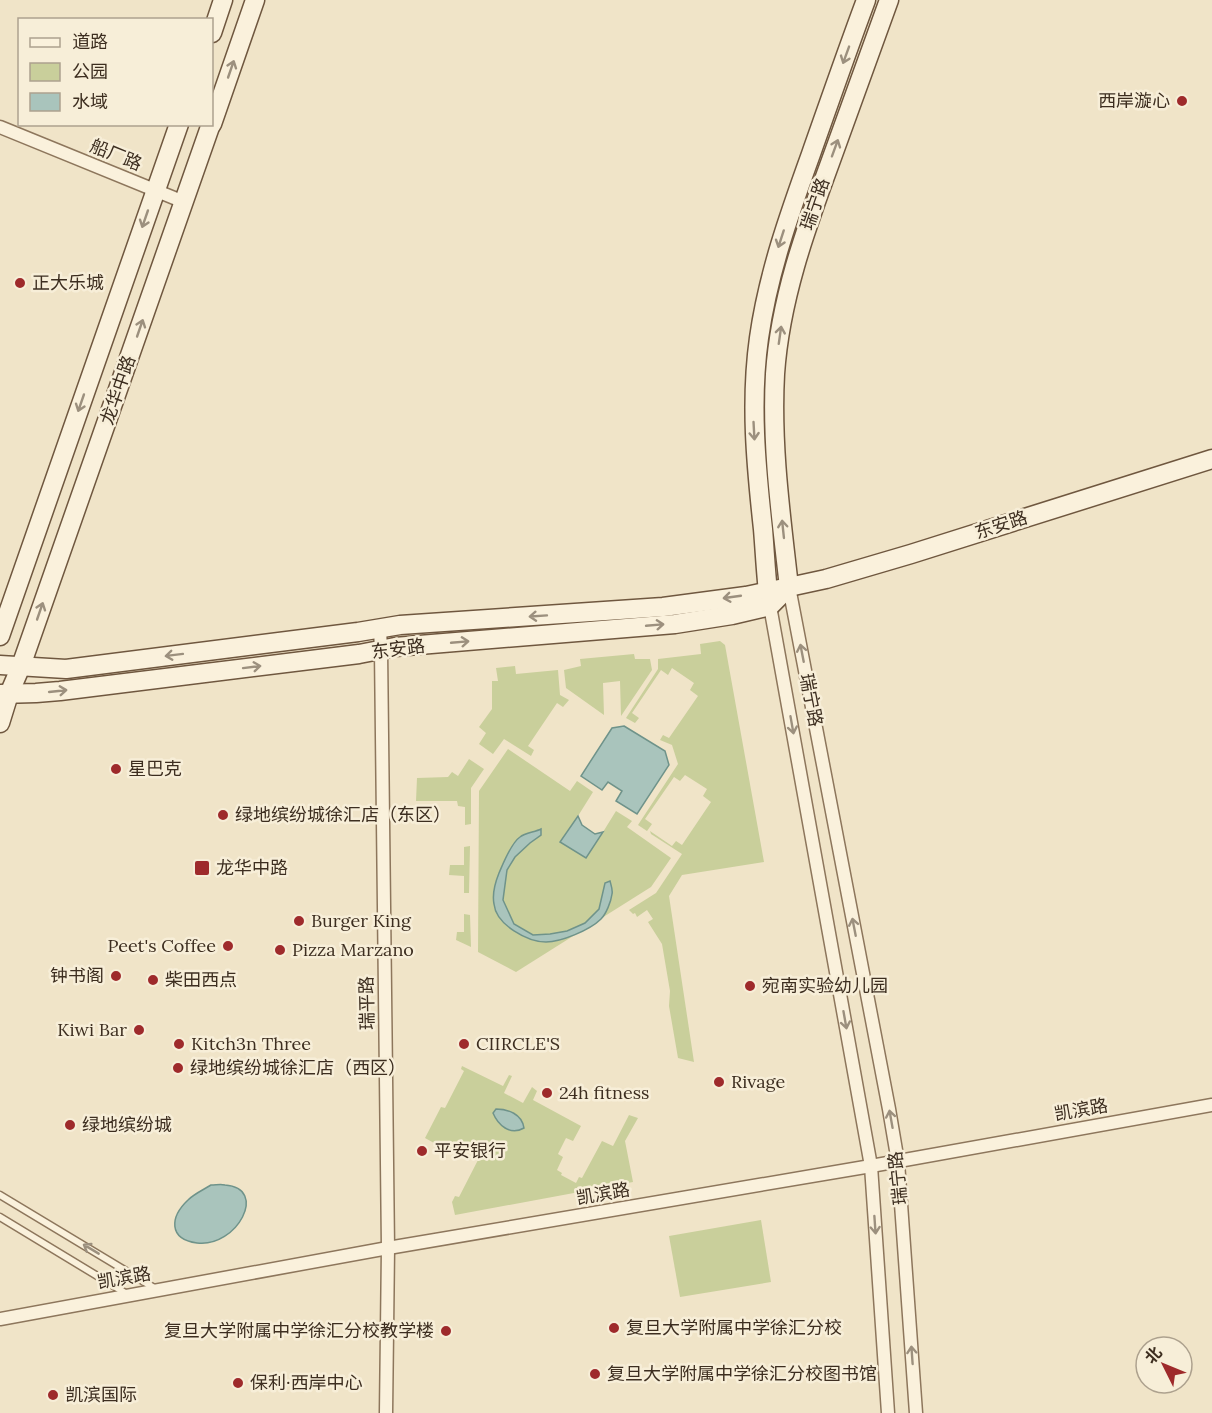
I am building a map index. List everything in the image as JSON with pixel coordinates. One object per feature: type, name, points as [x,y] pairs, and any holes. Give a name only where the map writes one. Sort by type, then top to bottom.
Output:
[{"type":"street","points":[[213,30],[224,0]]},
{"type":"street","name":"龙华中路","points":[[213,118],[255,0]]},
{"type":"street","name":"瑞宁路","points":[[866,0],[777,252],[767,290],[759,338],[753,423],[769,598],[871,1166],[888,1413]]},
{"type":"street","name":"瑞宁路","points":[[889,0],[797,259],[780,333],[774,424],[789,587],[898,1161],[916,1413]]},
{"type":"street","name":"龙华中路","points":[[0,636],[178,126]]},
{"type":"street","name":"龙华中路","points":[[0,723],[4,694],[21,666],[210,126]]},
{"type":"street","name":"船厂路","points":[[0,127],[184,202]]},
{"type":"street","name":"东安路","points":[[4,694],[72,690],[407,646],[675,624],[732,615],[789,587],[826,579],[911,554],[1212,459]]},
{"type":"street","name":"东安路","points":[[0,665],[66,669],[411,625],[663,607],[746,596],[769,598]]},
{"type":"street","name":"瑞平路","points":[[380,629],[388,1248],[386,1413]]},
{"type":"street","name":"凯滨路","points":[[0,1319],[388,1248],[1212,1105]]},
{"type":"lane","points":[[0,1195],[159,1290]]},
{"type":"lane","points":[[0,1217],[130,1295]]},
{"type":"green space","points":[[720,641],[725,645],[764,862],[682,875],[669,896],[694,1062],[678,1058],[662,944],[648,922],[653,919],[647,910],[637,917],[629,910],[656,893],[682,854],[651,834],[650,831],[672,846],[676,841],[682,845],[711,802],[703,796],[707,789],[685,775],[680,781],[674,777],[645,819],[652,824],[647,831],[638,825],[678,764],[672,745],[660,740],[663,735],[669,738],[698,696],[690,690],[694,683],[672,668],[668,675],[661,670],[632,713],[639,718],[635,723],[626,718],[658,669],[658,659],[701,654],[700,644]]},
{"type":"green space","points":[[634,654],[635,659],[650,659],[652,670],[621,716],[620,681],[603,683],[604,715],[566,688],[564,670],[581,666],[580,659]]},
{"type":"green space","points":[[515,666],[516,674],[558,670],[560,695],[569,700],[563,707],[557,703],[528,746],[534,750],[531,756],[504,739],[493,754],[479,744],[486,733],[479,727],[492,709],[492,681],[498,681],[496,668]]},
{"type":"green space","points":[[508,749],[570,791],[577,781],[593,792],[578,816],[582,825],[595,834],[603,832],[616,811],[632,821],[627,827],[671,858],[651,887],[516,972],[478,952],[479,791]]},
{"type":"green space","points":[[469,759],[484,769],[471,788],[471,824],[465,825],[465,807],[458,806],[457,801],[416,801],[417,778],[448,777],[452,772],[458,776]]},
{"type":"green space","points":[[470,846],[469,893],[464,893],[464,876],[449,875],[450,865],[464,865],[464,847]]},
{"type":"green space","points":[[464,914],[470,915],[471,947],[456,940],[457,932],[464,932]]},
{"type":"green space","points":[[462,1066],[503,1086],[509,1075],[512,1076],[504,1093],[523,1103],[532,1087],[537,1091],[533,1100],[581,1126],[573,1141],[566,1138],[558,1154],[563,1157],[557,1170],[562,1173],[561,1175],[576,1183],[579,1177],[582,1178],[602,1141],[613,1146],[629,1115],[638,1118],[625,1141],[633,1182],[455,1215],[452,1202],[455,1196],[459,1197],[478,1160],[475,1158],[478,1151],[465,1145],[463,1148],[457,1145],[452,1153],[425,1138],[441,1107],[445,1108],[464,1071],[461,1069]]},
{"type":"green space","points":[[761,1220],[771,1282],[680,1297],[669,1236]]},
{"type":"water","points":[[624,726],[665,751],[669,765],[637,814],[616,801],[622,791],[608,782],[602,790],[581,776],[612,728]]},
{"type":"water","points":[[578,816],[582,825],[595,834],[603,832],[586,858],[560,842]]},
{"type":"water","points":[[541,829],[541,835],[515,857],[507,870],[503,900],[514,924],[533,935],[567,931],[585,923],[599,909],[605,883],[610,881],[612,891],[611,901],[603,917],[596,923],[567,938],[546,942],[522,936],[514,931],[500,919],[493,900],[494,888],[513,844],[522,836]]},
{"type":"water","points":[[496,1109],[514,1113],[523,1123],[524,1128],[514,1131],[505,1128],[493,1113]]},
{"type":"water","points":[[211,1185],[238,1189],[245,1196],[246,1206],[242,1217],[235,1228],[211,1242],[188,1241],[177,1232],[175,1220],[190,1198]]},
{"type":"place","name":"西岸漩心","points":[[1182,101]]},
{"type":"place","name":"正大乐城","points":[[20,283]]},
{"type":"place","name":"星巴克","points":[[116,769]]},
{"type":"place","name":"绿地缤纷城徐汇店（东区）","points":[[223,815]]},
{"type":"place","name":"龙华中路","points":[[202,868]]},
{"type":"place","name":"Burger King","points":[[299,921]]},
{"type":"place","name":"Peet's Coffee","points":[[228,946]]},
{"type":"place","name":"Pizza Marzano","points":[[280,950]]},
{"type":"place","name":"钟书阁","points":[[116,976]]},
{"type":"place","name":"柴田西点","points":[[153,980]]},
{"type":"place","name":"宛南实验幼儿园","points":[[750,986]]},
{"type":"place","name":"Kiwi Bar","points":[[139,1030]]},
{"type":"place","name":"Kitch3n Three","points":[[179,1044]]},
{"type":"place","name":"CIIRCLE'S","points":[[464,1044]]},
{"type":"place","name":"绿地缤纷城徐汇店（西区）","points":[[178,1068]]},
{"type":"place","name":"Rivage","points":[[719,1082]]},
{"type":"place","name":"24h fitness","points":[[547,1093]]},
{"type":"place","name":"绿地缤纷城","points":[[70,1125]]},
{"type":"place","name":"平安银行","points":[[422,1151]]},
{"type":"place","name":"复旦大学附属中学徐汇分校","points":[[614,1328]]},
{"type":"place","name":"复旦大学附属中学徐汇分校教学楼","points":[[446,1331]]},
{"type":"place","name":"复旦大学附属中学徐汇分校图书馆","points":[[595,1374]]},
{"type":"place","name":"保利·西岸中心","points":[[238,1383]]},
{"type":"place","name":"凯滨国际","points":[[53,1395]]}]
